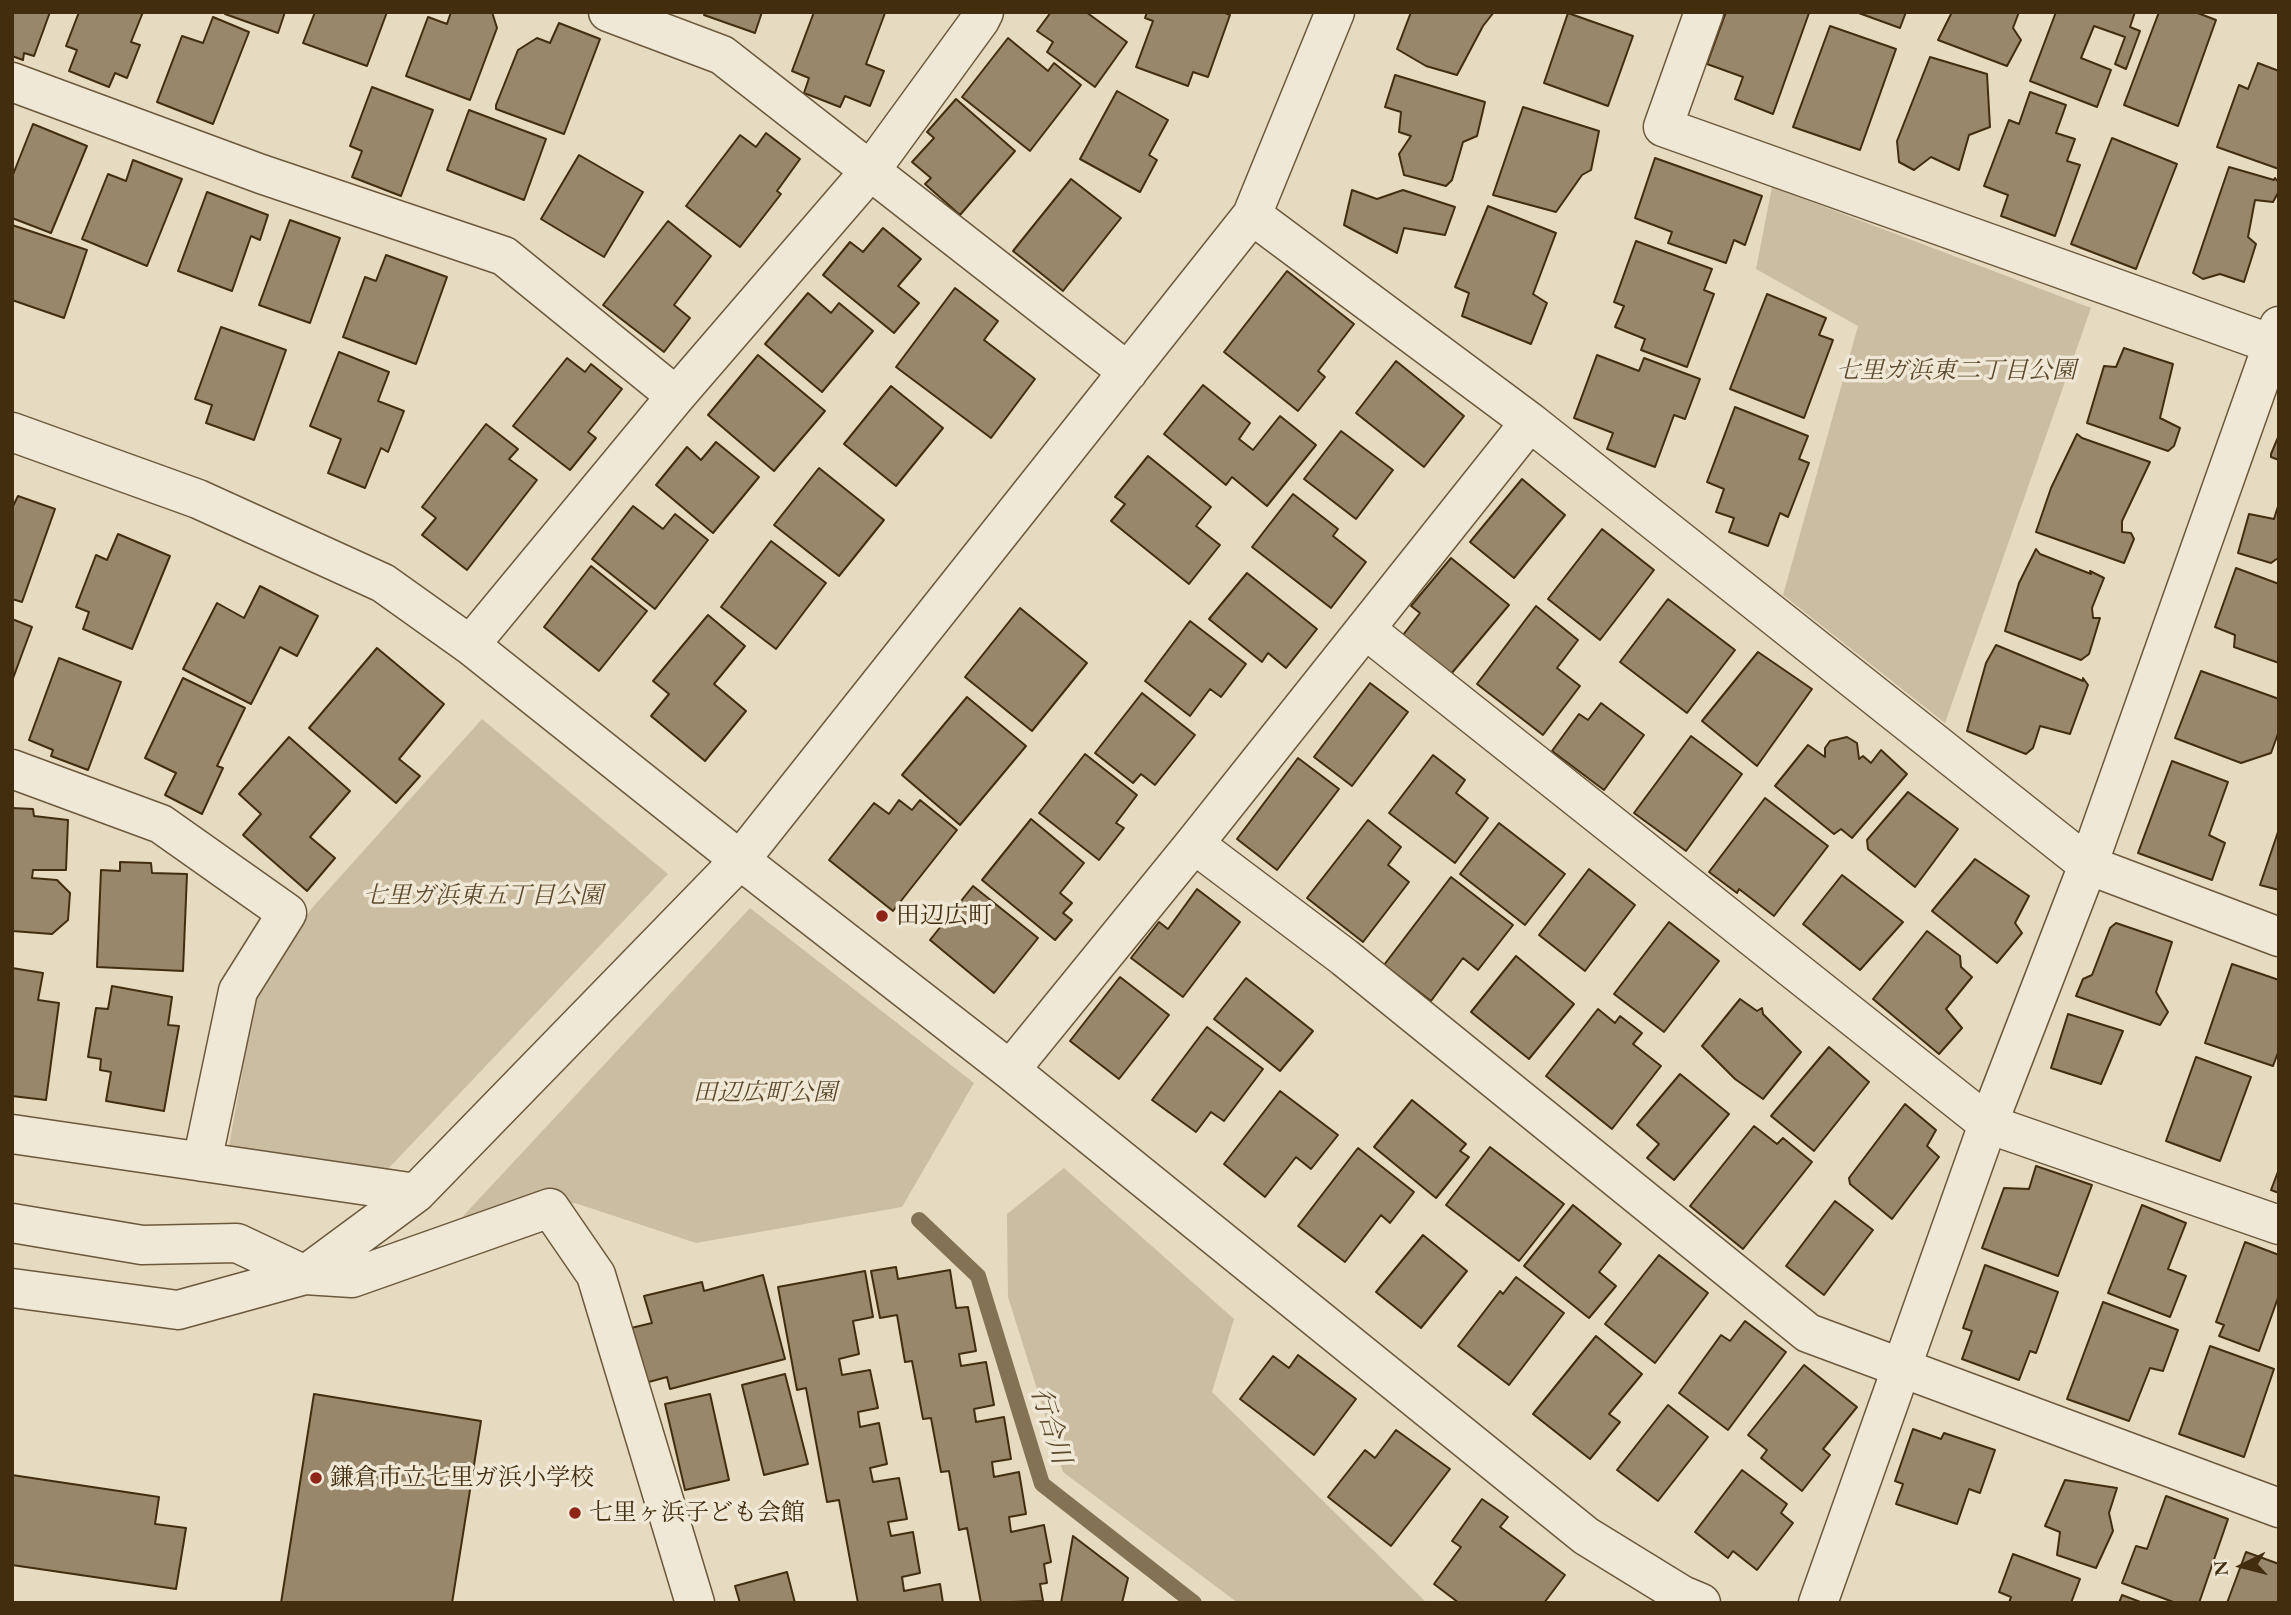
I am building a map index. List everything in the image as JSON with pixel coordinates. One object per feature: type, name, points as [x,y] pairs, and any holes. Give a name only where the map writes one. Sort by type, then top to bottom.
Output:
[{"type":"street","points":[[608,12],[722,55],[1128,372]]},
{"type":"street","points":[[470,645],[676,396],[870,171],[981,20],[984,12]]},
{"type":"street","points":[[305,1275],[416,1193],[740,860],[1252,215],[1335,12]]},
{"type":"street","points":[[1704,12],[1663,127],[2275,335],[2088,865],[1988,1124],[1818,1603]]},
{"type":"street","points":[[12,82],[261,174],[504,256],[676,396]]},
{"type":"street","points":[[1252,215],[1530,422],[2088,865],[2279,937]]},
{"type":"street","points":[[1010,1070],[1530,422]]},
{"type":"street","points":[[12,432],[198,499],[383,583],[470,645],[1010,1070],[1586,1536],[1682,1595],[1701,1603]]},
{"type":"street","points":[[1365,629],[1988,1124],[2279,1225]]},
{"type":"street","points":[[12,769],[161,824],[287,913],[238,991],[202,1162]]},
{"type":"street","points":[[1194,844],[1344,957],[1808,1333],[2279,1508]]},
{"type":"street","points":[[12,1134],[416,1193]]},
{"type":"street","points":[[12,1288],[178,1310],[305,1275],[352,1278],[550,1208],[596,1275],[695,1603]]},
{"type":"street","points":[[12,1223],[142,1245],[237,1243],[305,1275]]},
{"type":"green space","name":"七里ガ浜東二丁目公園","points":[[1772,187],[2091,308],[1945,723],[1783,595],[1858,326],[1756,269]]},
{"type":"green space","name":"七里ガ浜東五丁目公園","points":[[482,719],[668,874],[387,1170],[229,1146],[257,989],[312,908]]},
{"type":"green space","name":"田辺広町公園","points":[[750,908],[974,1083],[902,1207],[696,1243],[575,1203],[452,1228]]},
{"type":"green space","points":[[1064,1168],[1234,1319],[1212,1392],[1427,1603],[1238,1603],[1063,1472],[1008,1297],[1007,1214]]},
{"type":"building","points":[[12,12],[50,12],[34,56],[24,53],[23,60],[12,56]]},
{"type":"building","points":[[79,12],[143,12],[131,42],[140,45],[127,78],[115,73],[109,87],[69,71],[77,50],[66,46]]},
{"type":"building","points":[[285,12],[278,33],[225,14]]},
{"type":"building","points":[[315,12],[387,12],[367,66],[303,43]]},
{"type":"building","points":[[451,12],[492,12],[497,28],[470,100],[406,76],[428,17],[447,24]]},
{"type":"building","points":[[705,12],[762,12],[755,33],[704,15]]},
{"type":"building","points":[[814,12],[885,13],[866,64],[884,71],[870,106],[845,96],[840,107],[804,93],[809,78],[792,71]]},
{"type":"building","points":[[1051,12],[1086,12],[1127,42],[1095,87],[1047,52],[1053,42],[1037,31]]},
{"type":"building","points":[[1147,12],[1223,12],[1230,15],[1208,77],[1193,72],[1188,86],[1136,67],[1153,21],[1145,18]]},
{"type":"building","points":[[1411,12],[1494,12],[1483,26],[1457,75],[1426,66],[1397,49]]},
{"type":"building","points":[[1726,12],[1809,13],[1773,114],[1735,99],[1743,77],[1707,64]]},
{"type":"building","points":[[1856,12],[1906,12],[1900,28]]},
{"type":"building","points":[[1952,12],[2019,12],[2013,28],[2021,40],[2007,66],[1938,40]]},
{"type":"building","points":[[2056,12],[2135,12],[2130,27],[2140,31],[2126,69],[2115,64],[2125,37],[2094,26],[2081,58],[2111,70],[2097,107],[2030,81]]},
{"type":"building","points":[[2159,12],[2195,12],[2216,20],[2178,126],[2124,105]]},
{"type":"building","points":[[1568,13],[1633,36],[1608,106],[1544,83]]},
{"type":"building","points":[[213,17],[249,32],[213,124],[157,102],[182,36],[203,43]]},
{"type":"building","points":[[559,23],[600,39],[564,134],[496,109],[518,50],[537,38],[550,43]]},
{"type":"building","points":[[1830,26],[1896,49],[1860,150],[1793,127]]},
{"type":"building","points":[[1008,38],[1048,71],[1054,63],[1081,85],[1030,151],[962,97]]},
{"type":"building","points":[[1930,57],[1987,74],[1990,127],[1969,135],[1959,170],[1931,157],[1914,170],[1899,162],[1897,141]]},
{"type":"building","points":[[2258,63],[2279,71],[2279,169],[2217,147],[2239,85],[2248,89]]},
{"type":"building","points":[[1395,75],[1485,102],[1477,136],[1463,142],[1452,180],[1446,186],[1404,175],[1399,154],[1411,136],[1399,132],[1401,112],[1385,107]]},
{"type":"building","points":[[372,87],[433,110],[401,196],[352,177],[362,151],[350,146]]},
{"type":"building","points":[[1117,91],[1168,120],[1149,155],[1157,160],[1140,192],[1080,159]]},
{"type":"building","points":[[2030,92],[2066,105],[2056,133],[2075,139],[2067,161],[2080,165],[2055,236],[2001,216],[2008,195],[1984,186],[2009,120],[2019,124]]},
{"type":"building","points":[[956,99],[1015,151],[960,215],[925,184],[931,178],[912,162],[934,138],[927,132]]},
{"type":"building","points":[[1523,107],[1599,131],[1591,170],[1582,175],[1556,212],[1493,195]]},
{"type":"building","points":[[469,110],[546,139],[524,200],[447,170]]},
{"type":"building","points":[[33,124],[87,146],[51,233],[12,218],[12,177]]},
{"type":"building","points":[[766,133],[800,159],[777,191],[781,194],[740,247],[686,206],[740,135],[756,147]]},
{"type":"building","points":[[2112,138],[2177,164],[2136,269],[2071,244]]},
{"type":"building","points":[[579,155],[643,192],[604,257],[541,219]]},
{"type":"building","points":[[1655,158],[1762,196],[1745,245],[1734,240],[1726,263],[1668,243],[1672,232],[1635,218]]},
{"type":"building","points":[[133,160],[182,179],[147,266],[82,239],[108,174],[126,181]]},
{"type":"building","points":[[2229,167],[2274,180],[2275,178],[2279,183],[2279,191],[2273,202],[2255,200],[2248,237],[2256,244],[2244,282],[2220,274],[2203,279],[2193,273]]},
{"type":"building","points":[[1071,179],[1121,218],[1063,291],[1013,251]]},
{"type":"building","points":[[1352,190],[1377,199],[1403,190],[1455,207],[1445,235],[1404,228],[1397,253],[1344,225]]},
{"type":"building","points":[[207,192],[268,215],[260,240],[251,236],[232,291],[178,271]]},
{"type":"building","points":[[1488,206],[1556,233],[1533,294],[1547,303],[1531,344],[1462,316],[1469,293],[1455,287]]},
{"type":"building","points":[[290,220],[340,238],[310,323],[259,305]]},
{"type":"building","points":[[668,221],[711,256],[674,305],[690,318],[664,352],[603,305]]},
{"type":"building","points":[[12,225],[87,250],[64,318],[12,300]]},
{"type":"building","points":[[883,228],[921,259],[898,286],[919,303],[894,333],[823,275],[850,242],[863,252]]},
{"type":"building","points":[[1636,241],[1712,269],[1704,290],[1714,294],[1687,367],[1641,350],[1645,339],[1615,327],[1624,306],[1614,302]]},
{"type":"building","points":[[386,255],[447,277],[416,364],[343,337],[365,277],[376,281]]},
{"type":"building","points":[[1287,271],[1354,324],[1318,371],[1325,377],[1298,411],[1224,352]]},
{"type":"building","points":[[955,288],[998,321],[984,340],[1035,379],[991,438],[896,367]]},
{"type":"building","points":[[808,293],[831,313],[839,303],[873,331],[822,392],[765,344]]},
{"type":"building","points":[[1767,294],[1826,318],[1819,335],[1833,340],[1804,418],[1730,389]]},
{"type":"building","points":[[221,327],[286,350],[254,440],[206,423],[212,405],[195,399]]},
{"type":"building","points":[[2124,348],[2173,364],[2160,418],[2180,428],[2174,446],[2168,451],[2087,423],[2104,366],[2116,367]]},
{"type":"building","points":[[339,352],[389,372],[378,401],[404,411],[388,452],[381,448],[365,488],[328,473],[341,439],[310,426]]},
{"type":"building","points":[[758,355],[825,411],[774,471],[708,415]]},
{"type":"building","points":[[1597,355],[1639,371],[1644,358],[1700,379],[1685,419],[1674,415],[1655,467],[1607,449],[1613,433],[1574,418]]},
{"type":"building","points":[[567,358],[585,372],[591,364],[622,389],[588,432],[596,438],[570,470],[513,426]]},
{"type":"building","points":[[1396,361],[1464,416],[1424,467],[1356,413]]},
{"type":"building","points":[[1203,385],[1250,423],[1239,439],[1253,450],[1280,416],[1316,445],[1267,506],[1232,477],[1226,485],[1164,434]]},
{"type":"building","points":[[891,386],[943,428],[896,486],[844,444]]},
{"type":"building","points":[[1735,407],[1808,436],[1799,459],[1809,463],[1788,517],[1780,513],[1768,546],[1729,532],[1734,518],[1716,512],[1724,489],[1707,482]]},
{"type":"building","points":[[486,424],[518,449],[509,459],[537,480],[467,570],[422,535],[436,518],[422,507]]},
{"type":"building","points":[[1341,431],[1393,470],[1356,519],[1304,479]]},
{"type":"building","points":[[2077,434],[2150,462],[2122,521],[2122,532],[2131,533],[2134,539],[2124,563],[2036,532],[2051,488]]},
{"type":"building","points":[[2279,435],[2279,460],[2271,457],[2271,454]]},
{"type":"building","points":[[716,442],[759,477],[713,533],[656,485],[687,447],[701,460]]},
{"type":"building","points":[[1148,456],[1211,507],[1196,526],[1220,545],[1189,584],[1111,521],[1125,504],[1115,497]]},
{"type":"building","points":[[819,468],[884,520],[839,576],[774,525]]},
{"type":"building","points":[[1522,479],[1565,515],[1514,578],[1470,542]]},
{"type":"building","points":[[1293,494],[1338,529],[1333,536],[1366,562],[1331,608],[1252,547]]},
{"type":"building","points":[[18,496],[55,509],[22,602],[12,599],[12,508]]},
{"type":"building","points":[[2279,503],[2278,558],[2271,563],[2238,553],[2249,514],[2274,519]]},
{"type":"building","points":[[633,506],[663,529],[675,514],[708,540],[655,609],[592,559]]},
{"type":"building","points":[[1602,529],[1654,570],[1600,640],[1548,599]]},
{"type":"building","points":[[118,534],[170,556],[132,649],[83,629],[89,612],[76,607],[96,555],[107,560]]},
{"type":"building","points":[[771,541],[826,583],[776,649],[721,607]]},
{"type":"building","points":[[2036,549],[2040,554],[2104,578],[2092,608],[2093,618],[2100,618],[2089,654],[2081,660],[2005,631],[2019,583]]},
{"type":"building","points":[[1451,558],[1509,605],[1451,674],[1403,635],[1420,613],[1411,606]]},
{"type":"building","points":[[591,566],[647,611],[599,671],[544,627]]},
{"type":"building","points":[[2236,568],[2279,584],[2279,663],[2234,647],[2235,635],[2215,627]]},
{"type":"building","points":[[1247,573],[1317,629],[1286,668],[1268,653],[1262,662],[1209,619]]},
{"type":"building","points":[[260,586],[318,616],[297,656],[280,647],[251,704],[183,669],[217,603],[244,618]]},
{"type":"building","points":[[1668,599],[1735,650],[1687,713],[1620,662]]},
{"type":"building","points":[[1536,606],[1578,640],[1557,668],[1580,686],[1543,735],[1477,684]]},
{"type":"building","points":[[1020,608],[1087,663],[1032,731],[965,677]]},
{"type":"building","points":[[708,615],[745,646],[714,684],[746,711],[705,761],[651,716],[669,694],[653,681]]},
{"type":"building","points":[[12,619],[32,627],[12,681]]},
{"type":"building","points":[[1190,621],[1246,664],[1221,697],[1210,689],[1190,716],[1145,681]]},
{"type":"building","points":[[1996,645],[2083,681],[2083,678],[2088,685],[2070,734],[2040,726],[2033,748],[2026,754],[1967,731],[1986,663]]},
{"type":"building","points":[[377,648],[444,704],[399,759],[420,776],[396,803],[309,728]]},
{"type":"building","points":[[1758,652],[1812,689],[1757,766],[1702,721]]},
{"type":"building","points":[[59,658],[121,682],[88,770],[51,756],[53,750],[29,740]]},
{"type":"building","points":[[2201,671],[2279,699],[2279,731],[2271,753],[2241,763],[2175,738]]},
{"type":"building","points":[[183,678],[245,708],[217,766],[223,768],[202,814],[165,795],[176,773],[145,758]]},
{"type":"building","points":[[1370,683],[1408,712],[1352,786],[1314,757]]},
{"type":"building","points":[[1142,693],[1195,735],[1155,785],[1141,774],[1133,783],[1095,753]]},
{"type":"building","points":[[967,697],[1026,746],[960,825],[902,775]]},
{"type":"building","points":[[1601,703],[1644,735],[1604,790],[1552,751],[1579,714],[1588,720]]},
{"type":"building","points":[[1691,736],[1742,774],[1686,851],[1634,813]]},
{"type":"building","points":[[289,737],[350,791],[310,837],[335,858],[307,891],[243,835],[261,814],[239,794]]},
{"type":"building","points":[[1847,737],[1857,743],[1859,759],[1863,756],[1871,763],[1881,750],[1907,774],[1852,838],[1841,829],[1834,834],[1775,786],[1808,745],[1825,757],[1825,748],[1830,741]]},
{"type":"building","points":[[1085,754],[1137,795],[1116,823],[1124,828],[1099,860],[1039,813]]},
{"type":"building","points":[[1433,755],[1465,780],[1456,793],[1488,818],[1455,863],[1389,813]]},
{"type":"building","points":[[1298,758],[1339,789],[1277,870],[1237,839]]},
{"type":"building","points":[[2172,761],[2228,782],[2209,835],[2225,843],[2212,880],[2138,853]]},
{"type":"building","points":[[1908,792],[1958,829],[1915,887],[1868,849],[1867,840]]},
{"type":"building","points":[[1765,798],[1828,846],[1774,916],[1739,889],[1737,893],[1709,872]]},
{"type":"building","points":[[899,800],[912,810],[920,800],[957,830],[893,911],[829,860],[874,803],[889,814]]},
{"type":"building","points":[[12,808],[33,809],[34,816],[68,820],[66,870],[33,870],[32,878],[57,880],[70,893],[68,920],[52,934],[12,931]]},
{"type":"building","points":[[1031,819],[1084,863],[1060,893],[1072,903],[1063,913],[1072,920],[1055,940],[982,880]]},
{"type":"building","points":[[1368,820],[1401,847],[1388,865],[1409,882],[1363,942],[1307,898]]},
{"type":"building","points":[[1499,823],[1565,874],[1525,925],[1460,874]]},
{"type":"building","points":[[2279,829],[2279,890],[2260,885]]},
{"type":"building","points":[[1975,859],[2029,896],[2015,923],[2022,933],[1997,963],[1932,911]]},
{"type":"building","points":[[120,862],[151,863],[152,873],[187,874],[183,971],[97,967],[101,870],[120,871]]},
{"type":"building","points":[[1589,869],[1635,905],[1585,971],[1539,935]]},
{"type":"building","points":[[1842,875],[1903,922],[1860,970],[1803,924]]},
{"type":"building","points":[[1451,877],[1513,925],[1478,970],[1463,958],[1431,1001],[1384,965]]},
{"type":"building","points":[[973,886],[1038,938],[994,993],[930,940]]},
{"type":"building","points":[[1197,889],[1240,922],[1183,997],[1131,958],[1159,922],[1168,929]]},
{"type":"building","points":[[1669,922],[1719,961],[1664,1032],[1614,994]]},
{"type":"building","points":[[2116,923],[2172,942],[2156,992],[2168,1012],[2160,1025],[2076,996],[2083,979],[2092,975],[2110,928]]},
{"type":"building","points":[[1927,931],[1960,956],[1961,967],[1972,977],[1946,1009],[1962,1028],[1939,1054],[1873,999]]},
{"type":"building","points":[[1516,956],[1574,1004],[1529,1059],[1471,1012]]},
{"type":"building","points":[[2232,964],[2279,980],[2279,1050],[2273,1066],[2205,1043]]},
{"type":"building","points":[[12,968],[43,973],[38,1000],[59,1003],[46,1100],[12,1096]]},
{"type":"building","points":[[1120,977],[1169,1015],[1119,1079],[1070,1041]]},
{"type":"building","points":[[1246,978],[1313,1031],[1280,1071],[1214,1019]]},
{"type":"building","points":[[112,986],[172,997],[168,1025],[179,1026],[164,1111],[106,1101],[111,1072],[100,1070],[101,1059],[88,1057],[96,1008],[108,1009]]},
{"type":"building","points":[[1740,999],[1757,1011],[1762,1008],[1763,1014],[1801,1052],[1763,1099],[1735,1079],[1702,1046]]},
{"type":"building","points":[[1598,1009],[1615,1023],[1620,1016],[1642,1033],[1633,1044],[1661,1066],[1612,1129],[1546,1076]]},
{"type":"building","points":[[2068,1014],[2123,1031],[2101,1084],[2051,1068]]},
{"type":"building","points":[[1207,1027],[1263,1069],[1224,1121],[1211,1112],[1196,1132],[1152,1100]]},
{"type":"building","points":[[1829,1047],[1869,1082],[1814,1151],[1771,1116]]},
{"type":"building","points":[[2196,1057],[2251,1077],[2220,1161],[2166,1141]]},
{"type":"building","points":[[1680,1074],[1729,1114],[1674,1180],[1647,1158],[1659,1144],[1637,1125]]},
{"type":"building","points":[[1280,1091],[1338,1135],[1311,1169],[1296,1157],[1265,1197],[1224,1164]]},
{"type":"building","points":[[1412,1100],[1466,1144],[1460,1151],[1469,1157],[1436,1198],[1374,1147]]},
{"type":"building","points":[[1905,1104],[1936,1130],[1927,1146],[1939,1157],[1892,1219],[1850,1184],[1849,1178]]},
{"type":"building","points":[[1754,1126],[1777,1144],[1783,1138],[1812,1162],[1743,1249],[1690,1206]]},
{"type":"building","points":[[1490,1147],[1564,1204],[1519,1261],[1446,1205]]},
{"type":"building","points":[[1358,1148],[1414,1192],[1390,1223],[1381,1215],[1345,1262],[1298,1226]]},
{"type":"building","points":[[2036,1166],[2092,1185],[2058,1276],[1982,1248],[2004,1188],[2029,1189]]},
{"type":"building","points":[[2279,1169],[2279,1193],[2271,1190]]},
{"type":"building","points":[[1835,1201],[1873,1230],[1824,1295],[1786,1266]]},
{"type":"building","points":[[1573,1205],[1621,1244],[1599,1272],[1616,1286],[1589,1318],[1524,1266]]},
{"type":"building","points":[[2142,1205],[2186,1223],[2168,1269],[2186,1276],[2170,1317],[2108,1293]]},
{"type":"building","points":[[1423,1235],[1467,1271],[1421,1328],[1376,1292]]},
{"type":"building","points":[[2245,1242],[2279,1255],[2279,1295],[2259,1351],[2219,1336],[2224,1325],[2216,1322]]},
{"type":"building","points":[[1659,1255],[1708,1293],[1655,1363],[1605,1324]]},
{"type":"building","points":[[1985,1265],[2058,1292],[2036,1353],[2030,1351],[2019,1380],[1962,1359],[1972,1331],[1963,1328]]},
{"type":"building","points":[[896,1267],[898,1279],[950,1270],[956,1308],[968,1307],[976,1351],[959,1354],[961,1366],[986,1362],[994,1405],[974,1409],[976,1422],[1004,1417],[1011,1459],[992,1462],[994,1477],[1019,1472],[1026,1514],[1009,1517],[1011,1532],[1044,1525],[1051,1562],[1044,1564],[1047,1583],[1040,1584],[1043,1601],[981,1603],[967,1528],[959,1530],[949,1471],[941,1472],[931,1418],[923,1419],[912,1361],[905,1362],[897,1315],[880,1318],[871,1271]]},
{"type":"building","points":[[865,1271],[873,1317],[853,1321],[859,1354],[839,1359],[842,1375],[870,1370],[878,1408],[858,1412],[860,1427],[879,1423],[887,1464],[870,1468],[873,1482],[899,1478],[907,1519],[888,1522],[891,1536],[913,1532],[920,1573],[902,1577],[904,1591],[940,1584],[943,1603],[858,1603],[839,1500],[827,1502],[806,1388],[797,1390],[778,1287]]},
{"type":"building","points":[[763,1275],[785,1359],[670,1389],[667,1377],[645,1383],[631,1328],[652,1323],[644,1296],[702,1282],[704,1291]]},
{"type":"building","points":[[1516,1277],[1564,1313],[1509,1385],[1458,1346],[1500,1291],[1503,1294]]},
{"type":"building","points":[[2103,1302],[2178,1330],[2163,1371],[2150,1368],[2129,1421],[2067,1399]]},
{"type":"building","points":[[1745,1321],[1786,1352],[1728,1430],[1679,1393],[1721,1335],[1730,1341]]},
{"type":"building","points":[[1596,1336],[1642,1374],[1609,1414],[1620,1422],[1590,1459],[1533,1414]]},
{"type":"building","points":[[2210,1346],[2274,1369],[2244,1457],[2179,1434]]},
{"type":"building","points":[[1298,1355],[1356,1399],[1314,1455],[1240,1399],[1273,1356],[1289,1368]]},
{"type":"building","points":[[1804,1365],[1857,1407],[1823,1449],[1830,1455],[1802,1491],[1761,1458],[1767,1450],[1748,1435]]},
{"type":"building","points":[[785,1374],[808,1464],[764,1475],[742,1385]]},
{"type":"building","points":[[314,1394],[481,1421],[452,1603],[281,1603]]},
{"type":"building","points":[[710,1394],[729,1480],[685,1490],[665,1404]]},
{"type":"building","points":[[1668,1405],[1708,1437],[1658,1501],[1617,1470]]},
{"type":"building","points":[[1913,1429],[1941,1439],[1944,1433],[1995,1450],[1980,1493],[1969,1489],[1957,1524],[1896,1504],[1903,1484],[1895,1481]]},
{"type":"building","points":[[1396,1430],[1450,1469],[1391,1546],[1328,1497],[1365,1450],[1375,1458]]},
{"type":"building","points":[[1742,1470],[1787,1504],[1781,1513],[1793,1523],[1757,1570],[1733,1551],[1728,1558],[1695,1532]]},
{"type":"building","points":[[12,1475],[159,1497],[155,1524],[186,1528],[176,1589],[12,1565]]},
{"type":"building","points":[[2065,1480],[2117,1488],[2109,1513],[2113,1531],[2096,1568],[2057,1555],[2060,1532],[2045,1526]]},
{"type":"building","points":[[2166,1496],[2228,1519],[2199,1603],[2176,1603],[2122,1583],[2136,1546],[2147,1549]]},
{"type":"building","points":[[1482,1499],[1508,1517],[1500,1527],[1565,1575],[1544,1603],[1459,1603],[1434,1584],[1461,1547],[1452,1541]]},
{"type":"building","points":[[1073,1536],[1128,1578],[1122,1603],[1061,1603]]},
{"type":"building","points":[[2246,1552],[2279,1564],[2279,1603],[2227,1603]]},
{"type":"building","points":[[2013,1554],[2080,1579],[2071,1603],[2009,1603],[2011,1597],[1999,1592]]},
{"type":"building","points":[[787,1572],[795,1603],[740,1603],[735,1586]]},
{"type":"building","points":[[2122,1595],[2143,1603],[2119,1603]]},
{"type":"waterway","name":"行合川","points":[[919,1220],[978,1276],[1042,1484],[1194,1603]]},
{"type":"place","name":"田辺広町","points":[[882,916]]},
{"type":"place","name":"鎌倉市立七里ガ浜小学校","points":[[316,1478]]},
{"type":"place","name":"七里ヶ浜子ども会館","points":[[575,1513]]}]
